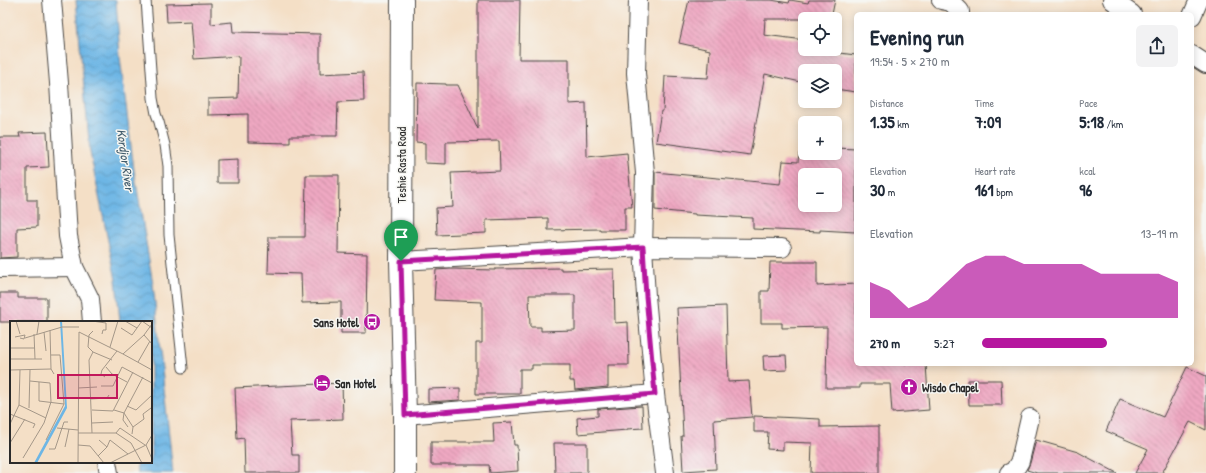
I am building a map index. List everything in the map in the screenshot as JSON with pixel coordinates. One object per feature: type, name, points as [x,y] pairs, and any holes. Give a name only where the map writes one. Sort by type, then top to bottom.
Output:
[{"type":"main road","name":"Teshie Rasta Road","points":[[402,0],[401,261],[405,473]]},
{"type":"street","points":[[52,0],[59,83],[68,236],[74,267],[90,299],[92,321]]},
{"type":"street","points":[[638,0],[636,73],[645,173],[643,247],[655,394],[665,473]]},
{"type":"street","points":[[941,0],[952,2],[960,12]]},
{"type":"street","points":[[1112,0],[1129,12]]},
{"type":"street","points":[[1194,12],[1199,0]]},
{"type":"street","points":[[1194,56],[1206,64]]},
{"type":"street","points":[[401,261],[643,247],[782,248]]},
{"type":"street","points":[[0,268],[74,267]]},
{"type":"street","points":[[405,415],[655,394]]},
{"type":"street","points":[[1009,473],[1014,471],[1020,461],[1030,418]]},
{"type":"street","points":[[107,463],[109,473]]},
{"type":"lane","points":[[146,0],[156,114],[165,145],[168,166],[169,235],[183,368]]},
{"type":"water","name":"Kordjor River","points":[[76,0],[116,0],[120,57],[134,170],[153,284],[173,473],[137,473],[136,463],[152,463],[152,321],[120,321],[116,280],[90,152]]},
{"type":"building","points":[[478,0],[520,0],[519,59],[569,59],[569,104],[586,103],[587,157],[627,153],[632,207],[625,207],[625,230],[548,230],[548,218],[486,220],[486,233],[437,235],[436,208],[453,207],[451,173],[500,171],[499,141],[446,142],[446,164],[425,163],[425,143],[416,142],[417,83],[458,85],[478,129]]},
{"type":"building","points":[[689,0],[771,0],[789,3],[790,0],[808,3],[809,0],[835,0],[832,12],[798,12],[798,19],[765,19],[764,35],[798,39],[798,56],[842,56],[842,53],[854,55],[854,92],[842,90],[842,64],[798,64],[798,81],[765,74],[750,155],[656,142],[661,111],[663,111],[665,76],[708,78],[710,50],[679,43]]},
{"type":"building","points":[[211,3],[211,24],[232,22],[233,32],[320,34],[320,74],[363,72],[364,101],[338,102],[337,136],[290,136],[290,143],[248,142],[248,114],[208,115],[208,99],[238,98],[239,56],[194,59],[191,21],[167,22],[166,4]]},
{"type":"building","points":[[47,132],[49,167],[27,168],[27,200],[37,200],[37,227],[17,228],[17,257],[0,258],[0,137],[20,137],[19,133]]},
{"type":"building","points":[[842,148],[854,149],[854,232],[753,229],[753,218],[695,215],[655,210],[655,172],[780,184],[783,161],[798,162],[798,160],[842,160]]},
{"type":"building","points":[[238,159],[238,183],[217,183],[217,160]]},
{"type":"building","points":[[306,175],[339,175],[338,253],[367,254],[366,333],[341,333],[341,302],[302,303],[301,274],[268,273],[269,237],[305,237]]},
{"type":"building","points":[[770,262],[817,262],[817,286],[854,284],[854,366],[926,366],[929,410],[892,413],[890,384],[860,384],[860,388],[826,388],[827,327],[782,328],[782,323],[761,323],[761,291],[769,291]]},
{"type":"building","points":[[614,269],[615,323],[628,322],[629,365],[608,365],[608,387],[575,390],[574,381],[570,381],[570,365],[532,365],[532,369],[520,369],[520,394],[476,394],[476,343],[482,343],[482,302],[434,300],[436,270]],"holes":[[[529,295],[575,295],[575,330],[541,331],[541,327],[530,327]]]},
{"type":"building","points":[[0,293],[18,293],[18,298],[47,298],[47,321],[0,322]]},
{"type":"building","points":[[726,306],[728,382],[749,381],[752,417],[714,420],[716,469],[683,471],[681,436],[683,436],[677,308]]},
{"type":"building","points":[[786,355],[787,370],[764,371],[763,356]]},
{"type":"building","points":[[1187,367],[1206,376],[1206,430],[1190,422],[1162,473],[1135,473],[1148,449],[1106,431],[1120,399],[1163,417]]},
{"type":"building","points":[[968,380],[1001,380],[1002,405],[969,405]]},
{"type":"building","points":[[342,383],[343,419],[290,421],[292,455],[299,455],[299,473],[245,473],[244,438],[237,439],[235,388]]},
{"type":"building","points":[[460,388],[460,400],[428,402],[428,389]]},
{"type":"building","points":[[642,406],[643,428],[578,434],[577,418],[598,416],[598,409]]},
{"type":"building","points":[[754,416],[820,419],[820,427],[879,426],[879,473],[811,473],[812,443],[783,442],[783,450],[767,449],[768,432],[754,432]]},
{"type":"building","points":[[512,422],[514,445],[517,445],[518,471],[490,473],[489,465],[431,465],[431,442],[494,442],[493,423]]},
{"type":"building","points":[[1036,440],[1078,452],[1117,473],[1037,473],[1027,470]]},
{"type":"building","points":[[554,443],[587,443],[587,473],[555,473]]},
{"type":"place","name":"Sans Hotel","points":[[372,322]]},
{"type":"place","name":"San Hotel","points":[[322,383]]},
{"type":"place","name":"Wisdo Chapel","points":[[909,387]]},
{"type":"route","points":[[643,247],[655,394],[405,415],[401,261],[643,247]]}]
